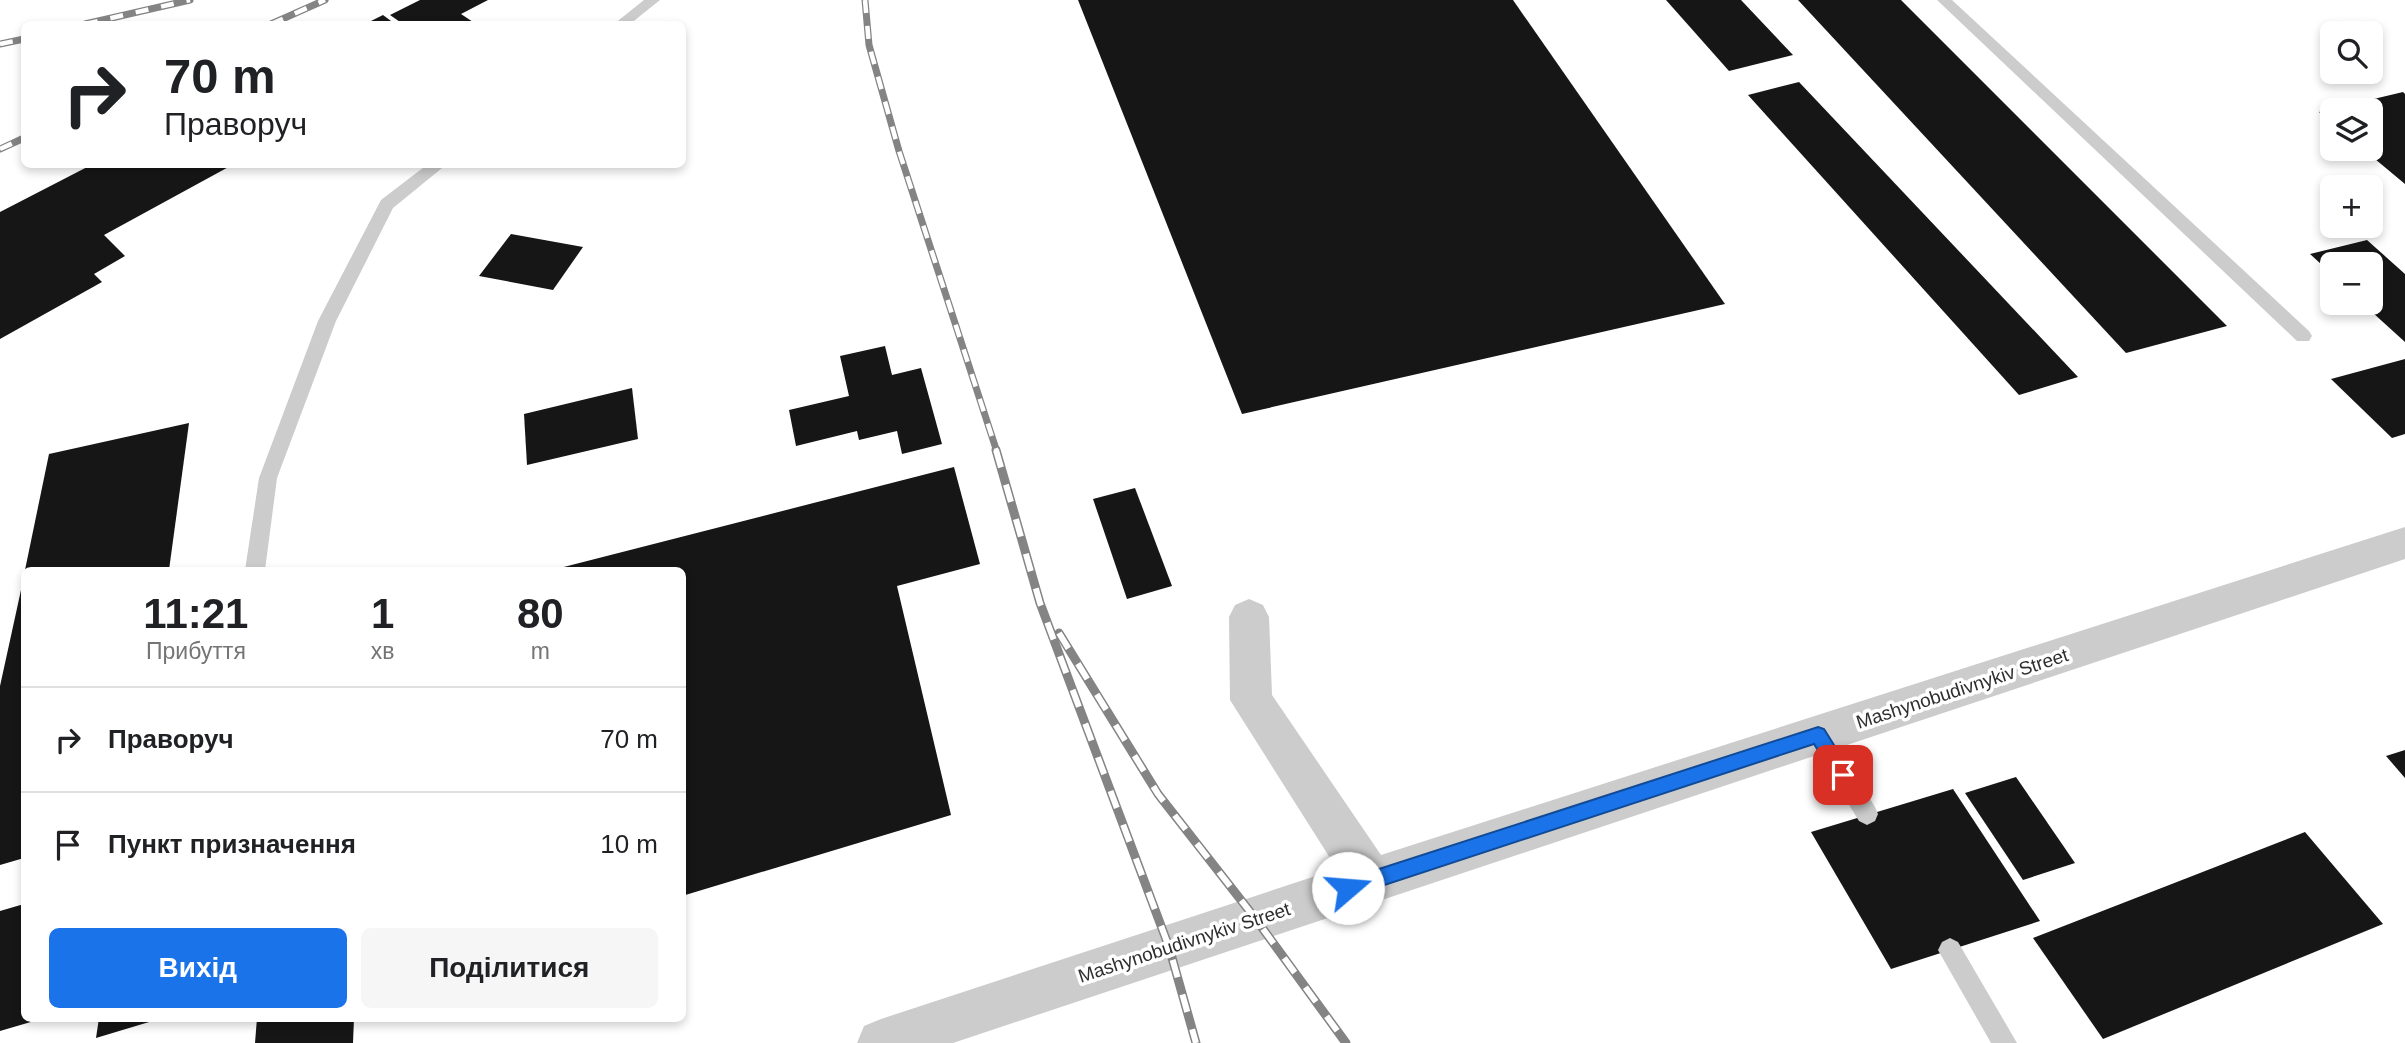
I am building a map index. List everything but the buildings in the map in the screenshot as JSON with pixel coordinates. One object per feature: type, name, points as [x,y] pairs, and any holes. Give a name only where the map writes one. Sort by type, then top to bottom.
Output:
[{"type":"street","name":"Mashynobudivnykiv Street","points":[[881,1043],[1371,880],[2405,543]]},
{"type":"street","points":[[1249,617],[1251,700],[1371,880]]},
{"type":"lane","points":[[625,21],[653,0]]},
{"type":"lane","points":[[1944,0],[2304,336]]},
{"type":"lane","points":[[255,567],[268,478],[327,321],[387,204],[434,168]]},
{"type":"lane","points":[[1818,735],[1867,814]]},
{"type":"lane","points":[[1950,950],[2005,1043]]},
{"type":"railway","points":[[98,21],[190,0]]},
{"type":"railway","points":[[278,21],[325,0]]},
{"type":"railway","points":[[865,0],[869,45],[899,151],[997,452]]},
{"type":"railway","points":[[0,44],[21,40]]},
{"type":"railway","points":[[0,149],[21,139]]},
{"type":"railway","points":[[996,450],[1040,603],[1169,947],[1196,1043]]},
{"type":"railway","points":[[1059,633],[1158,794],[1255,918],[1346,1043]]},
{"type":"route","points":[[1348,888],[1818,735],[1843,775]]}]
